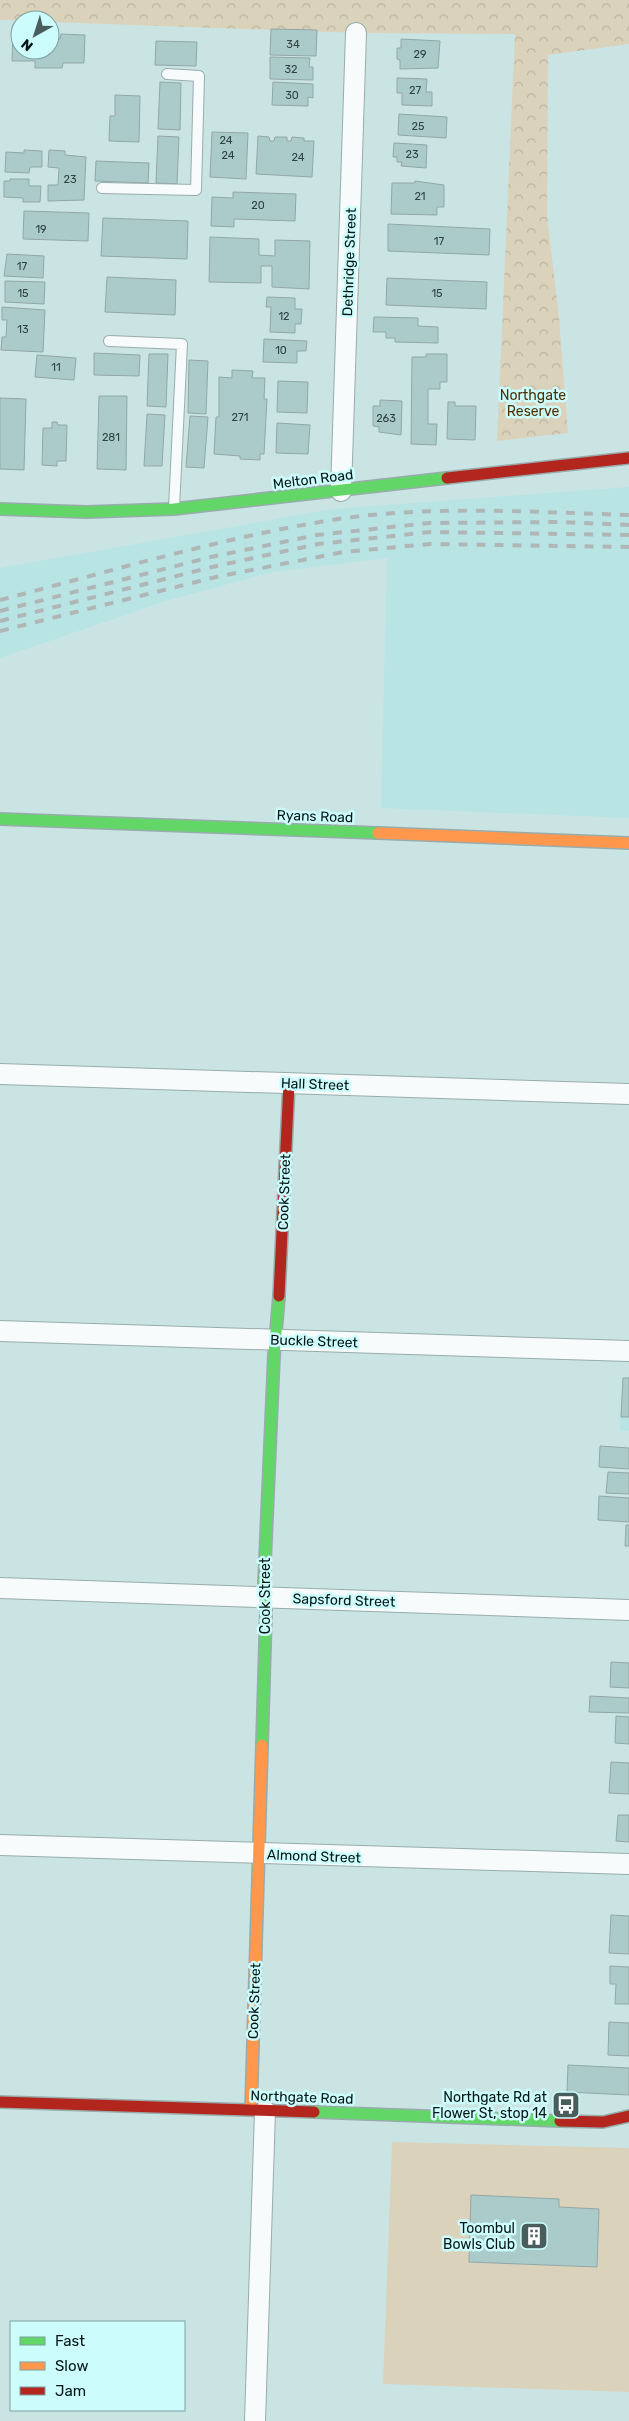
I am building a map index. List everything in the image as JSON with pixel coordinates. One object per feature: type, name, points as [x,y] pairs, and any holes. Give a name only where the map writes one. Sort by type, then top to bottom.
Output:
[{"type":"street","name":"Dethridge Street","points":[[341,491],[356,33]]},
{"type":"street","name":"Melton Road","points":[[0,509],[86,512],[174,509],[629,458]]},
{"type":"street","name":"Ryans Road","points":[[0,819],[629,843]]},
{"type":"street","name":"Hall Street","points":[[0,1074],[629,1094]]},
{"type":"street","name":"Cook Street","points":[[255,2421],[259,1854],[265,1598],[289,1083]]},
{"type":"street","name":"Buckle Street","points":[[0,1331],[629,1351]]},
{"type":"street","name":"Sapsford Street","points":[[0,1588],[629,1610]]},
{"type":"street","name":"Almond Street","points":[[0,1845],[629,1864]]},
{"type":"street","name":"Northgate Road","points":[[0,2102],[603,2122],[629,2116]]},
{"type":"street","name":"Northgate Road","points":[[603,2122],[624,2130]]},
{"type":"lane","points":[[102,188],[196,190],[199,76],[167,74]]},
{"type":"lane","points":[[109,341],[182,344],[174,509]]},
{"type":"shaded area","points":[[629,487],[629,818],[381,808],[387,558],[272,572],[166,601],[0,658],[0,568],[333,509]]},
{"type":"shaded area","points":[[622,1377],[629,1377],[629,1431],[620,1431]]},
{"type":"green space","name":"Northgate Reserve","points":[[0,0],[629,0],[629,44],[548,55],[547,215],[559,317],[568,433],[497,441],[515,34],[356,33],[60,22],[60,10],[10,10],[10,20],[0,20]]},
{"type":"green space","points":[[392,2142],[629,2148],[629,2392],[383,2384]]},
{"type":"building","points":[[271,29],[317,30],[316,56],[270,55]]},
{"type":"building","points":[[61,34],[85,35],[84,63],[63,63],[62,68],[35,68],[35,61],[12,61],[60,60]]},
{"type":"building","points":[[401,39],[440,41],[438,68],[400,69],[400,60],[397,59],[397,48],[401,48]]},
{"type":"building","points":[[156,41],[197,42],[196,66],[155,65]]},
{"type":"building","points":[[270,57],[310,58],[309,67],[313,67],[313,80],[270,79]]},
{"type":"building","points":[[397,78],[427,79],[426,92],[432,92],[432,106],[402,105],[402,93],[397,93]]},
{"type":"building","points":[[160,82],[181,83],[180,130],[158,129]]},
{"type":"building","points":[[273,82],[313,84],[313,98],[308,97],[308,106],[272,105]]},
{"type":"building","points":[[115,95],[140,96],[139,142],[109,141],[110,116],[115,116]]},
{"type":"building","points":[[399,114],[447,117],[446,138],[398,135]]},
{"type":"building","points":[[212,132],[248,133],[246,179],[210,177]]},
{"type":"building","points":[[158,136],[179,137],[177,184],[156,183]]},
{"type":"building","points":[[258,136],[269,137],[270,141],[274,141],[275,137],[287,137],[287,141],[291,141],[292,137],[304,138],[304,141],[314,141],[312,177],[256,174]]},
{"type":"building","points":[[394,143],[427,145],[426,168],[401,166],[402,162],[397,162],[397,157],[393,157]]},
{"type":"building","points":[[24,150],[42,151],[42,167],[30,167],[29,173],[5,172],[6,152],[24,153]]},
{"type":"building","points":[[49,150],[65,151],[65,155],[86,157],[84,200],[48,201],[48,185],[58,185],[59,168],[48,167]]},
{"type":"building","points":[[96,161],[149,163],[148,183],[95,181]]},
{"type":"building","points":[[10,179],[29,179],[29,186],[41,186],[40,202],[23,202],[23,198],[4,197],[4,181],[10,181]]},
{"type":"building","points":[[415,181],[444,185],[444,207],[437,207],[437,215],[391,214],[392,183],[415,183]]},
{"type":"building","points":[[233,192],[296,194],[295,221],[234,219],[234,227],[211,226],[212,197],[233,198]]},
{"type":"building","points":[[24,211],[89,213],[88,241],[23,239]]},
{"type":"building","points":[[103,218],[188,221],[187,259],[101,256]]},
{"type":"building","points":[[388,224],[490,229],[489,255],[388,251]]},
{"type":"building","points":[[210,237],[259,239],[259,255],[275,256],[275,240],[310,241],[309,289],[272,287],[272,266],[261,266],[261,283],[209,282]]},
{"type":"building","points":[[7,254],[44,256],[43,278],[4,276]]},
{"type":"building","points":[[107,277],[176,280],[175,315],[105,312]]},
{"type":"building","points":[[387,278],[487,282],[486,309],[386,305]]},
{"type":"building","points":[[5,281],[45,282],[44,304],[5,302]]},
{"type":"building","points":[[267,297],[295,298],[295,309],[302,309],[301,324],[295,324],[295,333],[270,332],[271,307],[266,307]]},
{"type":"building","points":[[2,307],[45,310],[43,352],[1,350],[2,337],[6,337],[7,320],[2,320]]},
{"type":"building","points":[[374,317],[418,318],[418,326],[438,327],[438,343],[395,342],[395,338],[386,338],[386,332],[373,332]]},
{"type":"building","points":[[264,339],[307,341],[306,351],[297,351],[297,363],[263,362]]},
{"type":"building","points":[[94,353],[140,355],[139,376],[94,375]]},
{"type":"building","points":[[149,354],[168,354],[166,407],[147,406]]},
{"type":"building","points":[[426,354],[447,354],[447,382],[440,382],[440,389],[428,389],[428,424],[437,424],[436,445],[411,444],[412,357],[426,357]]},
{"type":"building","points":[[37,355],[76,358],[74,380],[35,377]]},
{"type":"building","points":[[189,360],[208,361],[206,414],[188,413]]},
{"type":"building","points":[[232,370],[253,371],[252,378],[265,378],[264,399],[267,399],[264,454],[260,454],[260,460],[240,459],[240,456],[214,454],[216,417],[219,417],[219,377],[232,378]]},
{"type":"building","points":[[278,381],[308,382],[307,413],[277,412]]},
{"type":"building","points":[[99,396],[127,396],[126,470],[97,469]]},
{"type":"building","points":[[0,398],[26,399],[24,470],[0,469]]},
{"type":"building","points":[[380,400],[402,401],[401,435],[379,432],[379,427],[373,426],[373,406],[380,406]]},
{"type":"building","points":[[448,402],[455,402],[455,406],[476,406],[475,440],[447,439]]},
{"type":"building","points":[[147,414],[165,415],[162,466],[144,466]]},
{"type":"building","points":[[190,416],[208,417],[204,468],[186,467]]},
{"type":"building","points":[[52,422],[57,422],[58,425],[67,425],[66,461],[57,461],[57,466],[42,465],[43,428],[52,428]]},
{"type":"building","points":[[277,423],[310,425],[308,454],[276,453]]},
{"type":"building","points":[[623,1378],[629,1378],[629,1417],[621,1417]]},
{"type":"building","points":[[600,1446],[629,1448],[629,1469],[599,1467]]},
{"type":"building","points":[[608,1472],[629,1473],[629,1494],[606,1493]]},
{"type":"building","points":[[599,1496],[629,1498],[629,1522],[598,1520]]},
{"type":"building","points":[[626,1525],[629,1525],[629,1546],[625,1546]]},
{"type":"building","points":[[611,1662],[629,1663],[629,1688],[610,1687]]},
{"type":"building","points":[[590,1696],[629,1698],[629,1713],[589,1712]]},
{"type":"building","points":[[616,1716],[629,1717],[629,1744],[615,1743]]},
{"type":"building","points":[[611,1762],[629,1763],[629,1794],[609,1793]]},
{"type":"building","points":[[618,1815],[629,1815],[629,1842],[616,1841]]},
{"type":"building","points":[[611,1915],[629,1916],[629,1954],[609,1953]]},
{"type":"building","points":[[610,1966],[629,1967],[629,2004],[615,2004],[616,1984],[610,1984]]},
{"type":"building","points":[[609,2022],[629,2023],[629,2056],[608,2055]]},
{"type":"building","points":[[568,2065],[629,2068],[629,2095],[567,2092]]},
{"type":"building","name":"Toombul Bowls Club","points":[[471,2195],[559,2199],[559,2207],[599,2209],[597,2267],[469,2262]]},
{"type":"railway","points":[[0,600],[240,538],[280,529],[358,516],[435,511],[513,511],[629,515]]},
{"type":"railway","points":[[0,611],[211,557],[317,535],[429,523],[560,522],[629,525]]},
{"type":"railway","points":[[0,621],[212,567],[318,544],[430,532],[629,535]]},
{"type":"railway","points":[[0,631],[216,577],[343,552],[430,544],[629,547]]},
{"type":"traffic: fast","points":[[0,509],[86,512],[174,509],[447,478]]},
{"type":"traffic: fast","points":[[0,819],[378,833]]},
{"type":"traffic: fast","points":[[262,1745],[266,1611],[264,1584],[274,1355],[279,1296]]},
{"type":"traffic: fast","points":[[314,2112],[560,2121]]},
{"type":"traffic: slow","points":[[378,833],[629,843]]},
{"type":"traffic: slow","points":[[251,2110],[262,1745]]},
{"type":"traffic: jam","points":[[447,478],[629,458]]},
{"type":"traffic: jam","points":[[279,1296],[289,1083]]},
{"type":"traffic: jam","points":[[0,2102],[314,2112]]},
{"type":"traffic: jam","points":[[560,2121],[603,2122],[629,2116]]},
{"type":"place","name":"Northgate Rd at Flower St, stop 14","points":[[566,2105]]},
{"type":"place","name":"Toombul Bowls Club","points":[[534,2236]]}]
